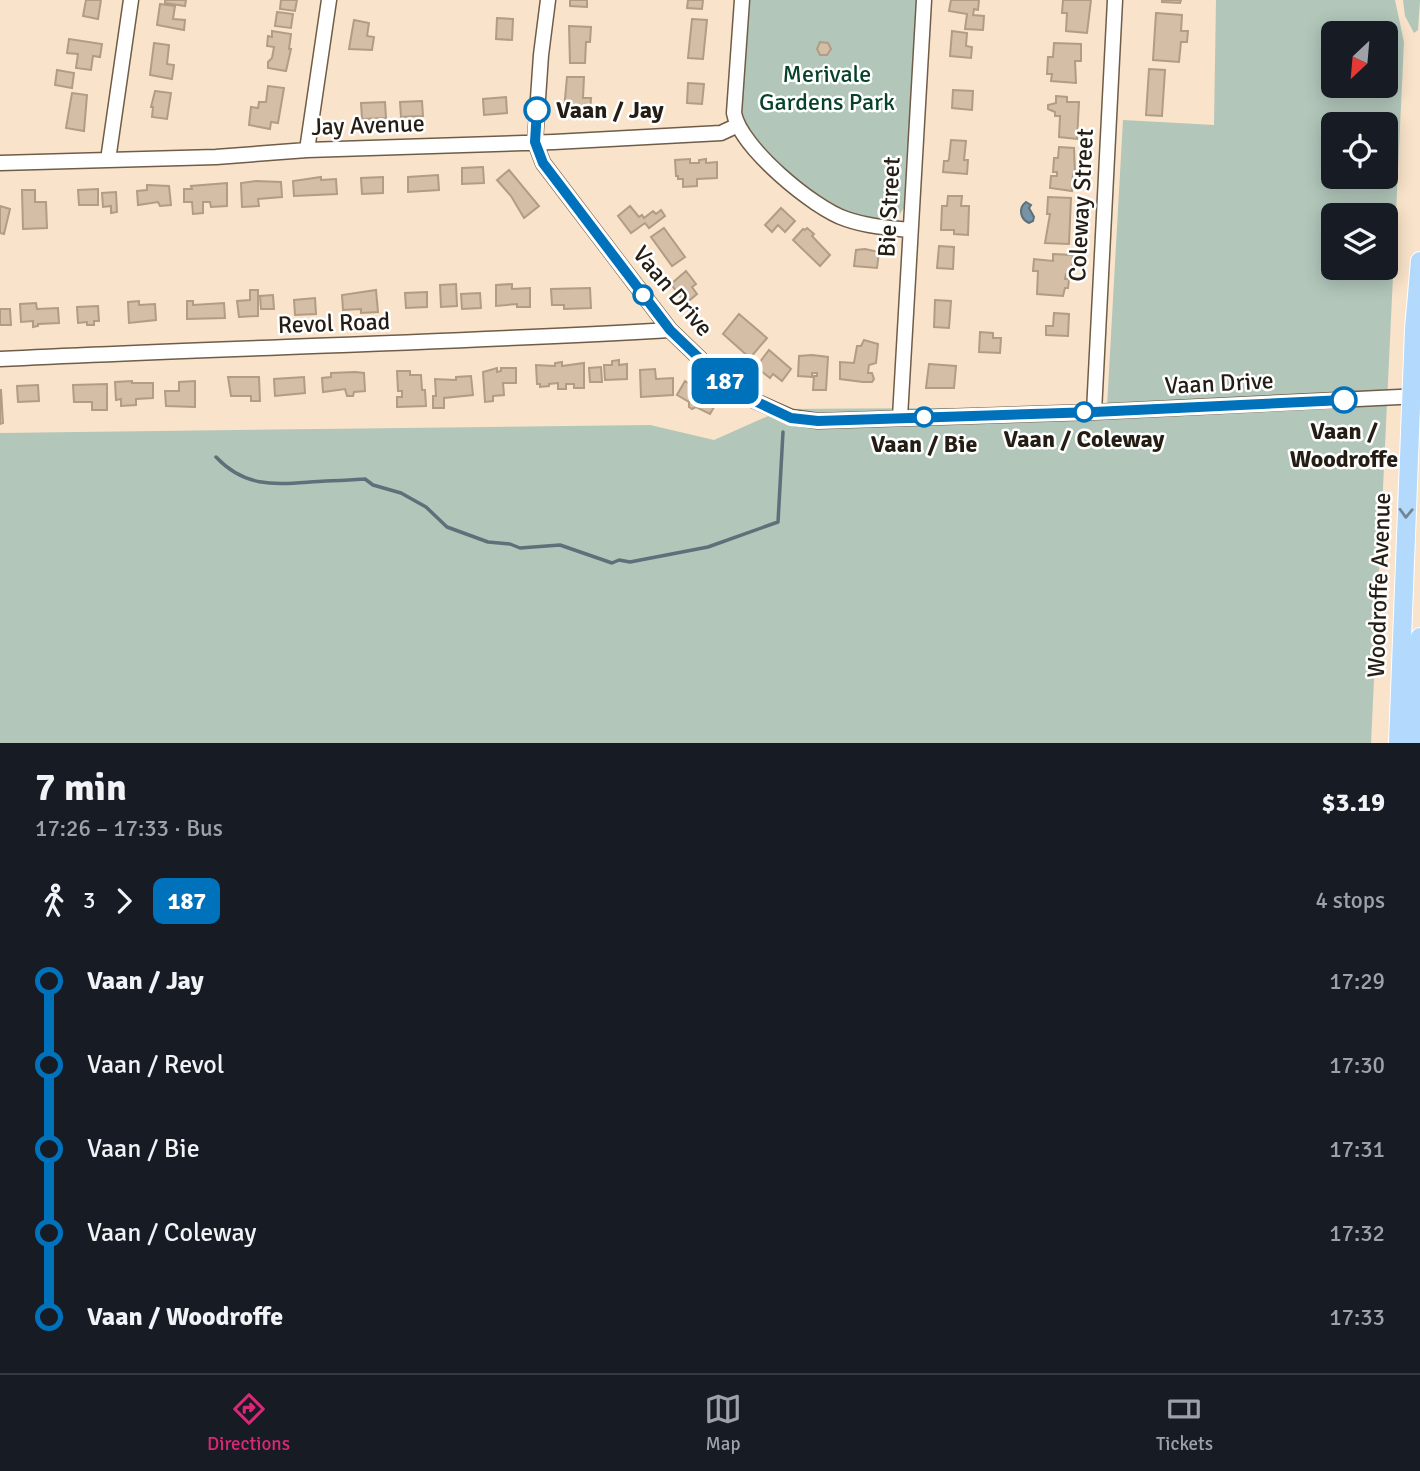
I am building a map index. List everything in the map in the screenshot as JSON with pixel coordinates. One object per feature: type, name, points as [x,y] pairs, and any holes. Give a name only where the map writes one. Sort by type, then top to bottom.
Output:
[{"type":"main road","name":"Woodroffe Avenue","points":[[1398,743],[1416,396],[1420,261]]},
{"type":"main road","name":"Woodroffe Avenue","points":[[1414,743],[1420,636]]},
{"type":"street","points":[[108,160],[131,0]]},
{"type":"street","points":[[307,150],[329,0]]},
{"type":"street","points":[[535,142],[548,0]]},
{"type":"street","points":[[741,0],[734,113],[736,126],[761,156],[803,194],[825,209],[844,218],[875,226],[910,230]]},
{"type":"street","name":"Bie Street","points":[[900,417],[924,0]]},
{"type":"street","name":"Coleway Street","points":[[1094,412],[1115,0]]},
{"type":"street","name":"Jay Avenue","points":[[0,163],[216,158],[307,150],[721,133],[736,126]]},
{"type":"street","name":"Vaan Drive","points":[[535,142],[543,163],[670,330],[721,379],[742,395],[791,418],[818,421],[1094,412],[1416,396]]},
{"type":"street","name":"Revol Road","points":[[0,359],[402,344],[670,330]]},
{"type":"green space","name":"Merivale Gardens Park","points":[[748,0],[917,0],[905,206],[898,217],[875,218],[852,213],[828,203],[784,170],[751,131],[740,111]]},
{"type":"green space","points":[[1216,0],[1395,0],[1404,42],[1398,169],[1398,112],[1321,112],[1321,189],[1397,189],[1396,203],[1321,203],[1321,280],[1393,280],[1371,743],[0,743],[0,433],[650,425],[714,440],[784,409],[1107,407],[1123,120],[1214,125]]},
{"type":"green space","points":[[1403,0],[1420,0],[1418,30],[1414,33],[1405,16]]},
{"type":"water","points":[[1026,202],[1031,205],[1029,208],[1034,217],[1029,223],[1021,213]]},
{"type":"building","points":[[86,0],[101,0],[98,19],[83,16]]},
{"type":"building","points":[[165,0],[186,0],[185,6],[165,3]]},
{"type":"building","points":[[281,0],[297,0],[295,11],[280,9]]},
{"type":"building","points":[[570,0],[587,0],[587,7],[570,6]]},
{"type":"building","points":[[688,0],[703,0],[702,9],[687,8]]},
{"type":"building","points":[[951,0],[979,0],[978,10],[974,9],[973,15],[984,16],[983,30],[965,29],[967,14],[949,11]]},
{"type":"building","points":[[1063,0],[1091,0],[1087,33],[1066,31],[1067,13],[1062,13]]},
{"type":"building","points":[[1162,0],[1181,0],[1180,3]]},
{"type":"building","points":[[160,4],[175,6],[173,19],[185,20],[184,30],[157,25]]},
{"type":"building","points":[[277,12],[293,14],[291,28],[275,26]]},
{"type":"building","points":[[1156,13],[1182,15],[1181,31],[1188,31],[1187,42],[1181,42],[1179,62],[1153,60]]},
{"type":"building","points":[[497,18],[513,19],[512,40],[496,39]]},
{"type":"building","points":[[692,19],[707,20],[703,59],[688,58]]},
{"type":"building","points":[[354,20],[369,23],[367,36],[374,37],[372,50],[349,49]]},
{"type":"building","points":[[569,26],[591,27],[590,42],[586,42],[585,63],[570,63]]},
{"type":"building","points":[[272,31],[291,34],[286,71],[268,68],[274,47],[267,46],[268,36],[272,37]]},
{"type":"building","points":[[952,31],[967,33],[966,46],[972,47],[971,58],[950,56]]},
{"type":"building","points":[[69,39],[102,44],[100,57],[93,56],[91,70],[76,68],[78,54],[67,53]]},
{"type":"building","points":[[820,42],[828,43],[831,49],[827,55],[820,55],[817,49]]},
{"type":"building","points":[[154,43],[169,45],[167,64],[174,65],[172,79],[150,75]]},
{"type":"building","points":[[1054,43],[1081,44],[1081,61],[1075,61],[1076,83],[1051,81],[1052,74],[1047,74],[1048,57],[1053,57]]},
{"type":"building","points":[[1149,69],[1165,70],[1162,116],[1146,115]]},
{"type":"building","points":[[57,70],[74,73],[72,88],[55,85]]},
{"type":"building","points":[[567,77],[584,77],[583,98],[591,98],[590,112],[564,110]]},
{"type":"building","points":[[688,83],[704,84],[702,104],[687,103]]},
{"type":"building","points":[[268,86],[284,88],[278,123],[271,122],[270,129],[249,125],[251,107],[258,108],[259,102],[266,102]]},
{"type":"building","points":[[953,90],[973,91],[972,110],[952,108]]},
{"type":"building","points":[[155,91],[171,93],[167,119],[152,117],[151,107]]},
{"type":"building","points":[[72,93],[87,95],[84,131],[66,128]]},
{"type":"building","points":[[1056,96],[1067,97],[1067,102],[1079,102],[1077,139],[1059,137],[1060,116],[1055,116],[1055,112],[1048,109],[1048,105],[1056,103]]},
{"type":"building","points":[[506,97],[507,113],[484,115],[483,99]]},
{"type":"building","points":[[422,101],[423,116],[401,117],[400,102]]},
{"type":"building","points":[[385,102],[386,118],[362,119],[361,103]]},
{"type":"building","points":[[951,140],[966,141],[964,160],[968,160],[967,174],[943,172],[944,161],[949,159]]},
{"type":"building","points":[[1059,147],[1074,148],[1075,173],[1072,191],[1050,188],[1051,176],[1057,176],[1057,172],[1053,172],[1054,158],[1058,158]]},
{"type":"building","points":[[690,159],[690,163],[699,163],[699,160],[706,159],[706,163],[717,162],[717,178],[697,179],[697,186],[683,187],[683,179],[676,176],[675,160]]},
{"type":"building","points":[[483,167],[484,183],[462,184],[462,168]]},
{"type":"building","points":[[509,170],[539,206],[524,218],[511,196],[497,180]]},
{"type":"building","points":[[438,175],[439,190],[408,192],[408,177]]},
{"type":"building","points":[[321,177],[321,180],[336,179],[337,194],[294,196],[293,181]]},
{"type":"building","points":[[383,177],[383,193],[362,194],[361,178]]},
{"type":"building","points":[[281,182],[282,197],[258,199],[259,206],[242,207],[241,183]]},
{"type":"building","points":[[227,183],[227,206],[211,207],[210,202],[203,202],[203,213],[193,214],[192,202],[184,202],[184,189]]},
{"type":"building","points":[[147,185],[169,186],[171,205],[160,206],[158,202],[138,205],[137,191],[147,190]]},
{"type":"building","points":[[98,189],[98,205],[79,205],[78,190]]},
{"type":"building","points":[[22,190],[35,190],[35,202],[46,202],[47,228],[23,229]]},
{"type":"building","points":[[116,192],[117,212],[111,213],[111,206],[103,207],[102,193]]},
{"type":"building","points":[[948,196],[962,196],[961,206],[969,206],[968,235],[954,234],[954,230],[941,230],[942,206],[947,206]]},
{"type":"building","points":[[1048,197],[1071,198],[1069,244],[1045,243],[1050,214],[1047,214]]},
{"type":"building","points":[[0,206],[10,209],[4,234],[0,233]]},
{"type":"building","points":[[630,206],[639,217],[642,215],[644,218],[653,211],[656,214],[661,210],[665,216],[649,228],[645,223],[631,233],[618,216]]},
{"type":"building","points":[[781,208],[795,221],[785,232],[778,225],[772,232],[765,225]]},
{"type":"building","points":[[664,228],[685,257],[672,266],[651,237]]},
{"type":"building","points":[[807,228],[830,255],[820,266],[793,240]]},
{"type":"building","points":[[939,246],[954,247],[953,269],[937,268]]},
{"type":"building","points":[[856,250],[879,252],[877,268],[854,266]]},
{"type":"building","points":[[1053,254],[1073,255],[1071,274],[1066,274],[1065,279],[1069,279],[1068,288],[1065,288],[1063,296],[1037,294],[1038,271],[1033,271],[1034,259],[1053,261]]},
{"type":"building","points":[[686,271],[696,284],[692,287],[697,294],[685,304],[671,284]]},
{"type":"building","points":[[456,284],[457,306],[441,307],[440,285]]},
{"type":"building","points":[[512,284],[512,289],[530,288],[530,307],[517,307],[517,304],[496,306],[496,285]]},
{"type":"building","points":[[590,288],[591,308],[564,309],[564,305],[552,305],[551,289]]},
{"type":"building","points":[[250,290],[258,290],[258,316],[239,317],[237,301],[250,300]]},
{"type":"building","points":[[376,290],[378,312],[343,310],[342,295]]},
{"type":"building","points":[[427,292],[427,307],[406,308],[405,293]]},
{"type":"building","points":[[480,293],[481,308],[462,309],[461,294]]},
{"type":"building","points":[[273,295],[274,309],[261,309],[260,296]]},
{"type":"building","points":[[315,298],[316,314],[295,315],[294,300]]},
{"type":"building","points":[[935,300],[951,301],[949,328],[934,327]]},
{"type":"building","points":[[139,301],[139,305],[155,304],[156,320],[129,323],[128,302]]},
{"type":"building","points":[[187,301],[193,301],[193,305],[224,303],[225,318],[187,319]]},
{"type":"building","points":[[36,303],[37,309],[58,308],[59,323],[38,324],[33,327],[33,321],[21,322],[20,304]]},
{"type":"building","points":[[98,306],[99,321],[94,321],[94,325],[87,325],[87,322],[78,323],[77,307]]},
{"type":"building","points":[[0,309],[10,309],[11,325],[0,325]]},
{"type":"building","points":[[1054,313],[1069,314],[1068,336],[1046,335],[1046,326],[1053,326]]},
{"type":"building","points":[[739,314],[767,338],[750,358],[723,334]]},
{"type":"building","points":[[980,332],[993,333],[993,338],[1001,338],[1000,353],[979,352]]},
{"type":"building","points":[[864,340],[878,344],[876,363],[869,365],[868,373],[872,373],[874,379],[872,382],[863,382],[840,379],[840,362],[854,363],[857,346],[861,346]]},
{"type":"building","points":[[769,350],[791,369],[782,381],[773,374],[770,378],[756,367]]},
{"type":"building","points":[[799,356],[828,357],[826,390],[813,390],[814,376],[817,376],[817,373],[812,373],[812,377],[798,376]]},
{"type":"building","points":[[619,360],[619,365],[627,364],[627,379],[605,380],[604,365],[612,365],[612,361]]},
{"type":"building","points":[[562,362],[562,366],[584,363],[584,388],[574,388],[574,384],[566,384],[566,389],[558,389],[558,383],[540,387],[540,384],[537,384],[536,365],[555,366],[555,363]]},
{"type":"building","points":[[929,364],[956,366],[954,388],[926,388]]},
{"type":"building","points":[[601,367],[602,382],[590,382],[589,368]]},
{"type":"building","points":[[497,368],[497,372],[501,371],[501,368],[516,368],[516,383],[503,383],[504,395],[493,396],[493,401],[485,402],[483,372]]},
{"type":"building","points":[[655,369],[656,379],[673,378],[673,395],[641,397],[640,370]]},
{"type":"building","points":[[397,371],[410,371],[410,375],[421,375],[426,406],[397,407],[397,397],[402,397],[402,391],[398,391]]},
{"type":"building","points":[[331,373],[364,373],[365,391],[354,392],[353,396],[347,396],[345,389],[323,392],[322,378],[331,377]]},
{"type":"building","points":[[471,376],[473,395],[444,398],[444,408],[433,408],[433,396],[436,396],[435,379],[456,380],[456,377]]},
{"type":"building","points":[[228,377],[259,377],[260,401],[251,401],[251,396],[231,396]]},
{"type":"building","points":[[304,377],[305,393],[275,396],[274,379]]},
{"type":"building","points":[[195,381],[195,407],[166,406],[165,391],[179,391],[179,382]]},
{"type":"building","points":[[685,381],[717,402],[710,414],[696,407],[692,409],[689,402],[677,395]]},
{"type":"building","points":[[115,382],[153,383],[153,398],[136,399],[136,405],[121,406],[121,399],[116,400]]},
{"type":"building","points":[[107,384],[107,410],[92,410],[92,402],[74,402],[73,385]]},
{"type":"building","points":[[38,385],[39,401],[18,402],[17,386]]},
{"type":"building","points":[[0,390],[3,423],[0,424]]},
{"type":"waterway","points":[[216,457],[241,476],[267,483],[365,479],[373,485],[401,493],[426,507],[447,527],[488,542],[520,548],[560,545],[612,563],[708,547],[778,522],[783,432]]},
{"type":"bus line","name":"187","points":[[537,110],[535,142],[543,163],[670,330],[721,379],[742,395],[791,418],[818,421],[1344,400]]},
{"type":"place","name":"Vaan / Jay","points":[[537,110]]},
{"type":"place","name":"Vaan / Woodroffe","points":[[1344,400]]},
{"type":"place","name":"Vaan / Coleway","points":[[1084,412]]},
{"type":"place","name":"Vaan / Bie","points":[[924,417]]}]
